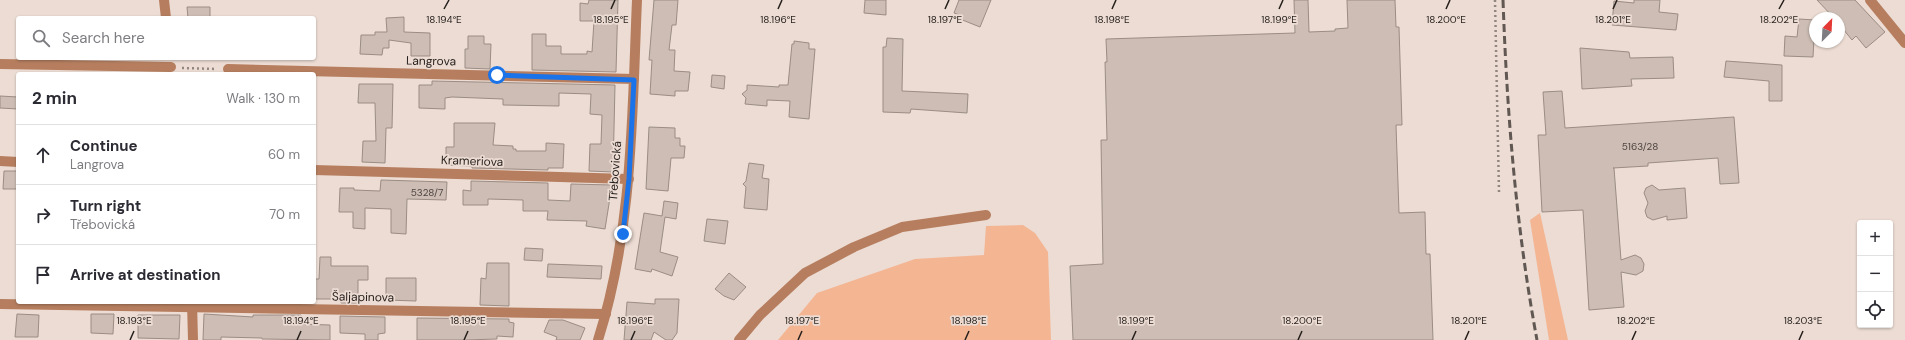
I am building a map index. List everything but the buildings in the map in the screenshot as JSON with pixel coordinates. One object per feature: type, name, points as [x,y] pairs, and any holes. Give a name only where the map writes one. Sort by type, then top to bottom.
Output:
[{"type":"street","points":[[164,0],[166,16]]},
{"type":"street","name":"Třebovická","points":[[598,340],[614,283],[623,234],[629,179],[637,0]]},
{"type":"street","points":[[1870,0],[1905,43]]},
{"type":"street","points":[[0,64],[171,66]]},
{"type":"street","name":"Langrova","points":[[228,69],[634,80]]},
{"type":"street","points":[[0,161],[16,162]]},
{"type":"street","name":"Krameriova","points":[[316,170],[629,179]]},
{"type":"street","points":[[739,340],[760,315],[805,273],[854,247],[902,227],[986,215]]},
{"type":"street","name":"Šaljapinova","points":[[0,304],[192,304],[606,314]]},
{"type":"street","points":[[192,304],[193,340]]},
{"type":"path","points":[[1495,0],[1499,192]]},
{"type":"path","points":[[171,66],[228,69]]},
{"type":"shaded area","points":[[1540,213],[1568,340],[1549,340],[1530,220]]},
{"type":"shaded area","points":[[1023,225],[1035,233],[1048,252],[1051,340],[778,340],[817,293],[915,259],[984,255],[986,226]]},
{"type":"railway","points":[[1503,0],[1510,128],[1518,213],[1523,255],[1537,340]]},
{"type":"route","points":[[497,75],[634,80],[629,179],[623,234]]}]
